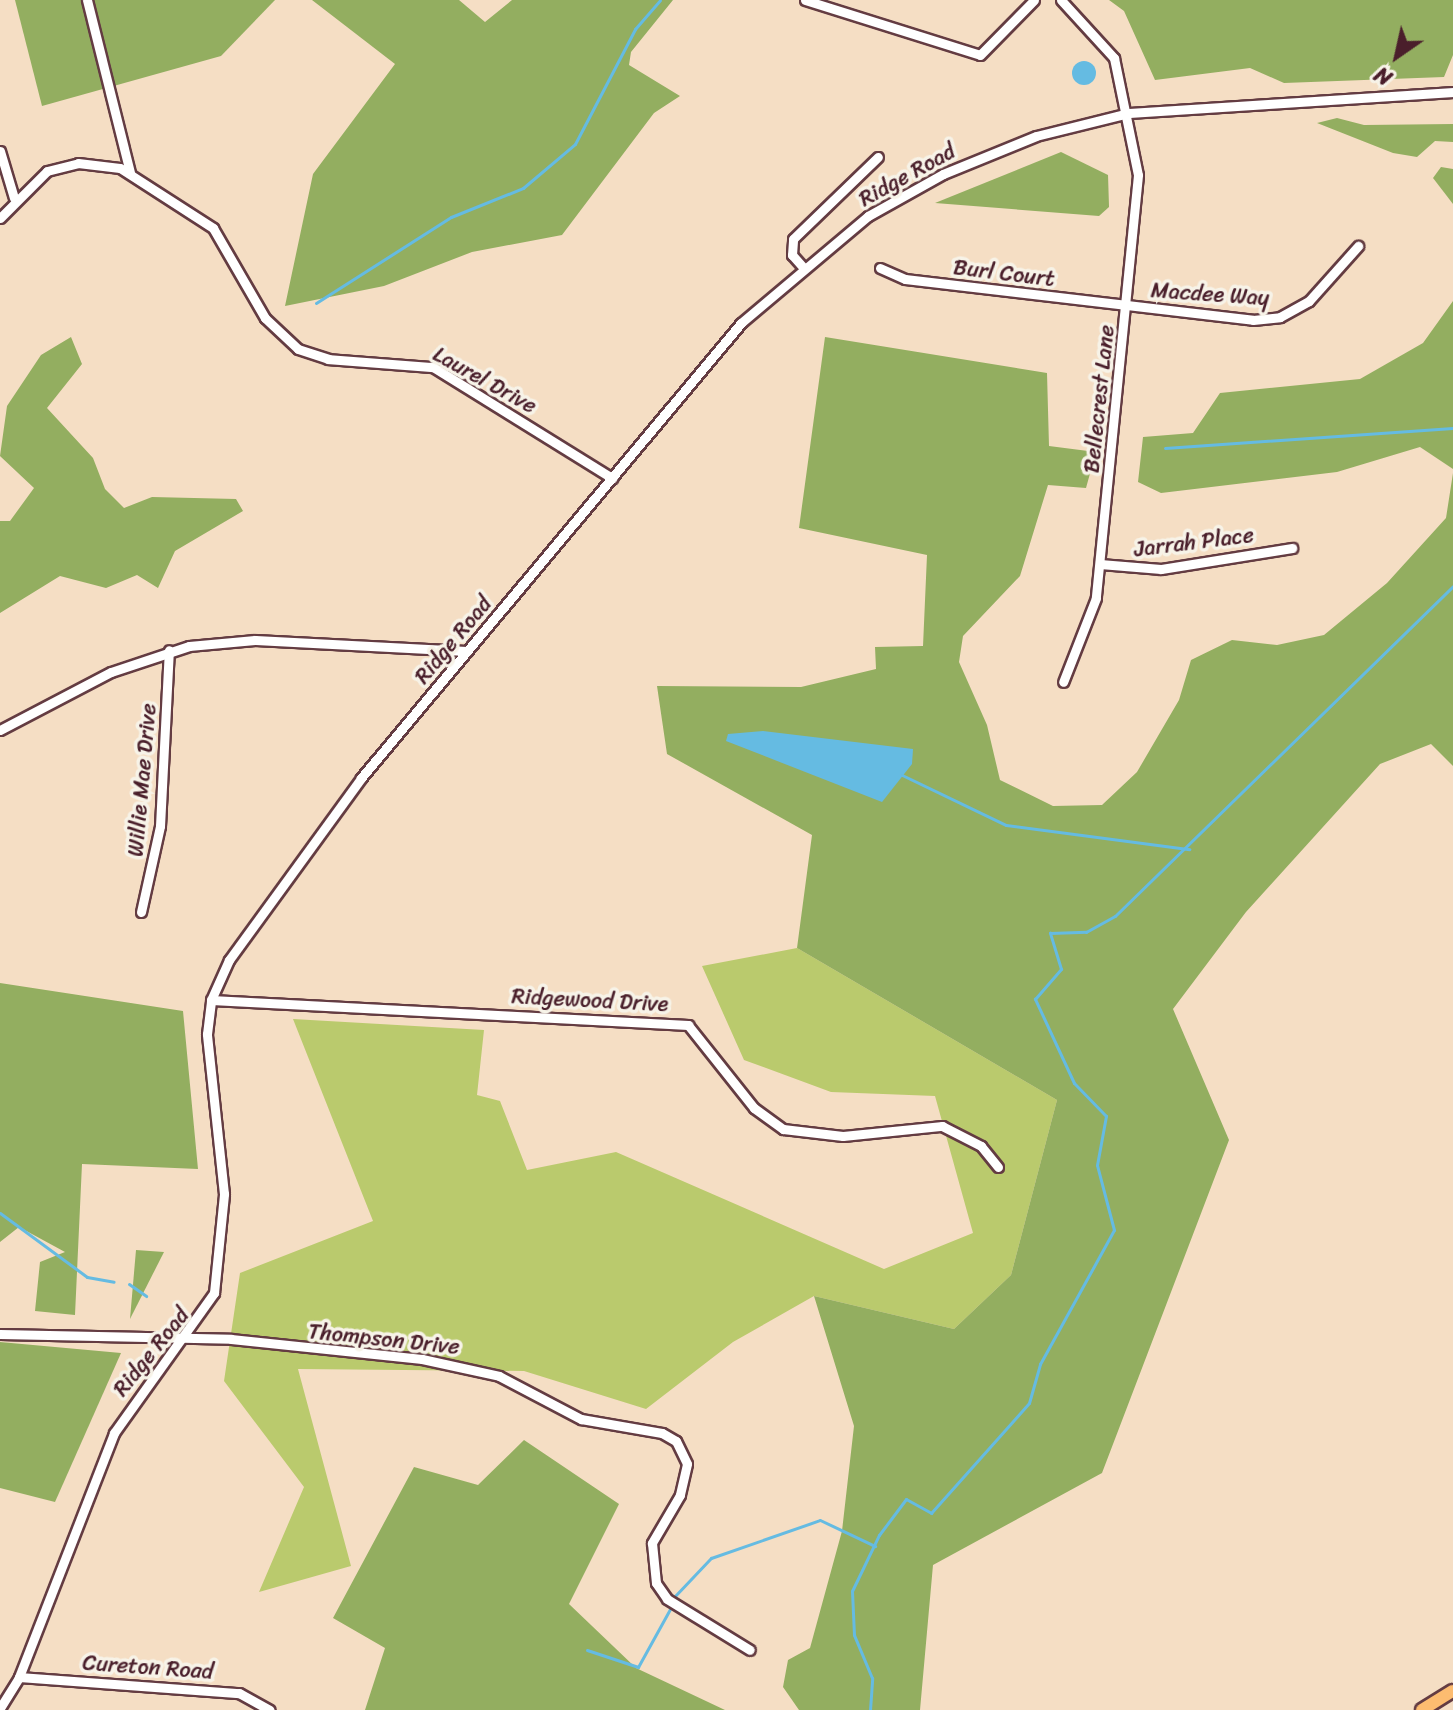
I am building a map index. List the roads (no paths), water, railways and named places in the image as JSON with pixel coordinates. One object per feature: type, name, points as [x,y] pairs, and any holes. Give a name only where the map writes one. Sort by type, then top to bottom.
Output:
[{"type":"main road","points":[[1422,1710],[1453,1691]]},
{"type":"street","points":[[87,0],[130,173]]},
{"type":"street","points":[[805,0],[980,55],[1034,0]]},
{"type":"street","name":"Bellecrest Lane","points":[[1061,0],[1108,48],[1129,113],[1138,175],[1096,598],[1063,682]]},
{"type":"street","name":"Ridge Road","points":[[0,1708],[19,1677],[114,1433],[210,1305],[222,1249],[222,1167],[207,1048],[211,1000],[283,877],[741,323],[802,266],[943,174],[1036,136],[1129,113],[1453,92]]},
{"type":"street","points":[[0,151],[14,198]]},
{"type":"street","points":[[802,266],[792,255],[793,239],[878,157]]},
{"type":"street","name":"Laurel Drive","points":[[0,218],[14,198],[37,177],[69,164],[130,173],[213,228],[265,318],[298,349],[328,359],[433,367],[612,478]]},
{"type":"street","name":"Macdee Way","points":[[1127,306],[1280,317],[1309,301],[1358,246]]},
{"type":"street","name":"Burl Court","points":[[880,268],[905,279],[1127,306]]},
{"type":"street","name":"Jarrah Place","points":[[1100,564],[1161,569],[1292,548]]},
{"type":"street","points":[[0,730],[169,650],[255,640],[467,651]]},
{"type":"street","name":"Willie Mae Drive","points":[[141,912],[160,826],[169,650]]},
{"type":"street","name":"Ridgewood Drive","points":[[211,1000],[688,1025],[754,1108],[783,1129],[843,1136],[942,1126],[981,1146],[998,1167]]},
{"type":"street","points":[[0,1334],[184,1341]]},
{"type":"street","name":"Thompson Drive","points":[[184,1341],[461,1365],[581,1419],[672,1437],[684,1452],[687,1475],[652,1543],[656,1583],[667,1599],[750,1650]]},
{"type":"street","name":"Cureton Road","points":[[19,1677],[239,1693],[270,1710]]},
{"type":"water","points":[[1084,61],[1093,64],[1096,73],[1093,82],[1084,85],[1075,82],[1072,73],[1075,64]]},
{"type":"water","points":[[763,731],[913,749],[912,764],[882,802],[726,741],[728,734]]},
{"type":"waterway","points":[[316,303],[451,217],[523,188],[575,144],[635,29],[660,0]]},
{"type":"waterway","points":[[1165,448],[1453,428]]},
{"type":"waterway","points":[[870,1710],[872,1678],[854,1635],[852,1591],[879,1535],[906,1499],[931,1513],[1029,1403],[1040,1364],[1114,1230],[1097,1165],[1106,1116],[1074,1083],[1035,999],[1061,969],[1050,933],[1086,932],[1115,916],[1453,586]]},
{"type":"waterway","points":[[902,775],[1006,825],[1189,849]]},
{"type":"waterway","points":[[0,1213],[87,1277],[114,1282]]},
{"type":"waterway","points":[[129,1284],[146,1296]]},
{"type":"waterway","points":[[674,1597],[711,1558],[820,1520],[875,1546]]},
{"type":"waterway","points":[[587,1650],[638,1667],[670,1609]]}]
